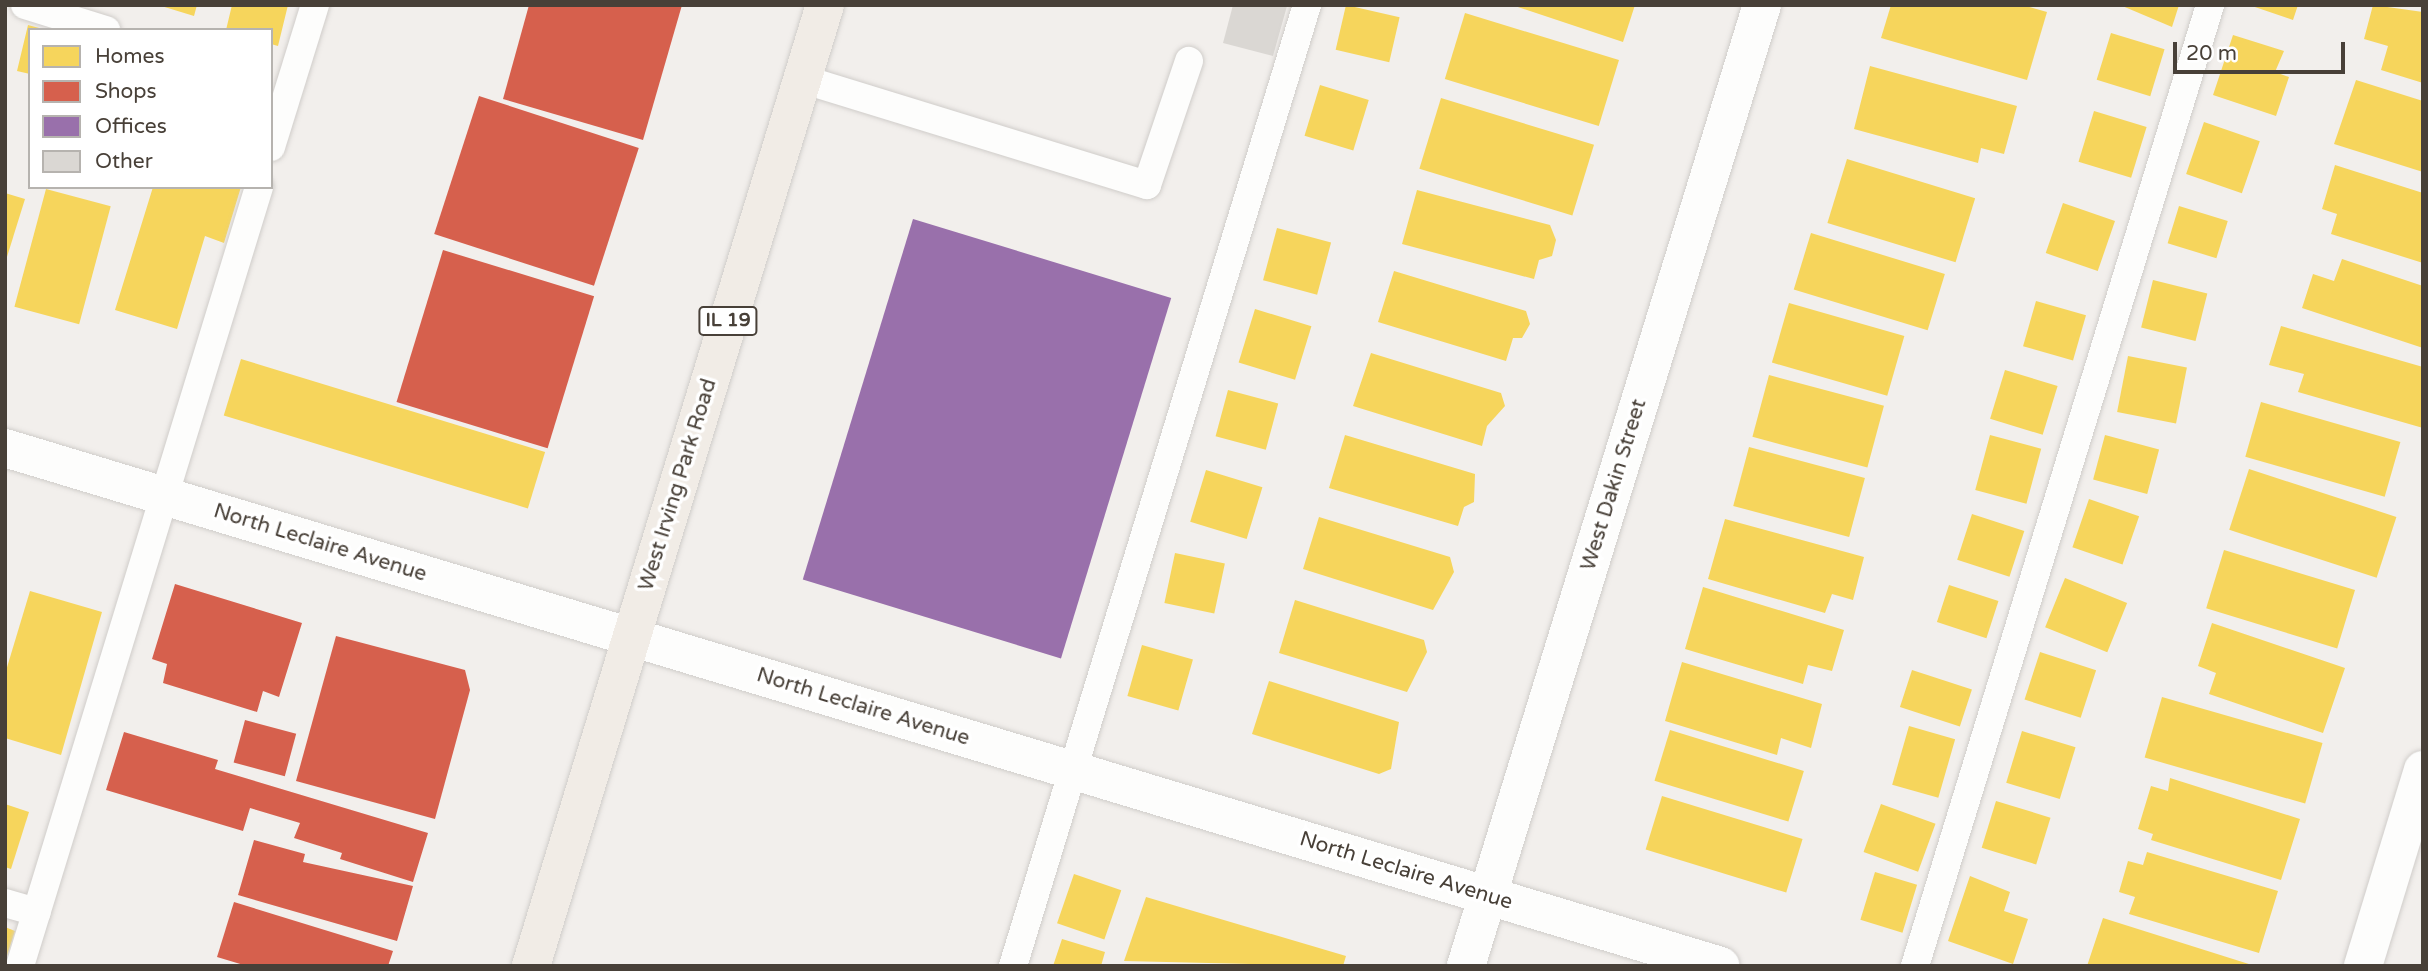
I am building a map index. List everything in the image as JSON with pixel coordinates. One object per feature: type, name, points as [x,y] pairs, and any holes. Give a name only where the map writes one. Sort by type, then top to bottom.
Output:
[{"type":"main road","name":"West Irving Park Road","points":[[531,966],[825,5]]},
{"type":"street","name":"West Dakin Street","points":[[1466,966],[1762,5]]},
{"type":"street","name":"North Leclaire Avenue","points":[[5,449],[1721,966]]},
{"type":"street","points":[[2363,966],[2423,770]]},
{"type":"lane","points":[[25,5],[100,28]]},
{"type":"lane","points":[[273,134],[281,83],[315,5]]},
{"type":"lane","points":[[1013,966],[1307,5]]},
{"type":"lane","points":[[1915,966],[2210,5]]},
{"type":"lane","points":[[802,79],[1147,185],[1189,61]]},
{"type":"lane","points":[[20,966],[258,189]]},
{"type":"lane","points":[[5,903],[37,912]]},
{"type":"building: Homes","points":[[158,5],[197,5],[194,16]]},
{"type":"building: Homes","points":[[232,5],[288,5],[278,46],[273,45],[273,28],[226,28]]},
{"type":"building: Homes","points":[[1346,5],[1400,17],[1389,62],[1336,50]]},
{"type":"building: Homes","points":[[1512,5],[1635,5],[1623,42]]},
{"type":"building: Homes","points":[[1891,5],[2022,5],[2047,12],[2027,80],[1881,38]]},
{"type":"building: Homes","points":[[2120,5],[2179,5],[2172,27]]},
{"type":"building: Homes","points":[[2249,5],[2298,5],[2293,20]]},
{"type":"building: Homes","points":[[2373,5],[2423,12],[2423,83],[2381,70],[2388,46],[2364,39]]},
{"type":"building: Homes","points":[[1465,13],[1619,60],[1599,126],[1445,79]]},
{"type":"building: Homes","points":[[28,25],[39,28],[28,28],[28,74],[17,71]]},
{"type":"building: Homes","points":[[2111,33],[2165,49],[2150,96],[2097,80]]},
{"type":"building: Homes","points":[[2233,35],[2284,51],[2275,72],[2289,77],[2276,116],[2213,95]]},
{"type":"building: Homes","points":[[1870,66],[2017,106],[2004,154],[1981,148],[1978,163],[1854,129]]},
{"type":"building: Homes","points":[[2356,80],[2423,101],[2423,172],[2334,144]]},
{"type":"building: Homes","points":[[1320,85],[1369,100],[1353,151],[1305,136]]},
{"type":"building: Homes","points":[[1441,98],[1594,145],[1572,216],[1419,169]]},
{"type":"building: Homes","points":[[2094,111],[2147,127],[2131,178],[2079,162]]},
{"type":"building: Homes","points":[[2204,122],[2260,141],[2242,193],[2186,174]]},
{"type":"building: Homes","points":[[1847,159],[1975,198],[1956,262],[1827,223]]},
{"type":"building: Homes","points":[[2335,165],[2423,193],[2423,263],[2331,234],[2337,214],[2322,209]]},
{"type":"building: Homes","points":[[46,189],[111,206],[79,324],[14,307]]},
{"type":"building: Homes","points":[[152,189],[240,189],[224,243],[205,236],[177,329],[115,310]]},
{"type":"building: Homes","points":[[1417,190],[1550,225],[1556,240],[1552,256],[1539,260],[1534,279],[1402,244]]},
{"type":"building: Homes","points":[[5,193],[25,199],[6,260],[5,260]]},
{"type":"building: Homes","points":[[2063,203],[2115,221],[2098,271],[2046,253]]},
{"type":"building: Homes","points":[[2179,206],[2228,221],[2216,258],[2168,243]]},
{"type":"building: Homes","points":[[1277,228],[1331,242],[1317,295],[1263,280]]},
{"type":"building: Homes","points":[[1811,233],[1945,274],[1928,330],[1794,289]]},
{"type":"building: Homes","points":[[2342,259],[2423,286],[2423,348],[2302,308],[2313,274],[2334,281]]},
{"type":"building: Homes","points":[[1394,271],[1526,311],[1530,324],[1522,338],[1513,338],[1506,361],[1378,322]]},
{"type":"building: Homes","points":[[2153,280],[2207,294],[2195,341],[2141,328]]},
{"type":"building: Homes","points":[[2036,301],[2086,315],[2073,361],[2023,346]]},
{"type":"building: Homes","points":[[1789,303],[1904,336],[1887,396],[1772,363]]},
{"type":"building: Homes","points":[[1255,309],[1311,326],[1295,380],[1239,363]]},
{"type":"building: Homes","points":[[2281,326],[2423,367],[2423,428],[2298,392],[2304,374],[2269,365]]},
{"type":"building: Homes","points":[[1371,353],[1501,393],[1505,406],[1487,426],[1482,446],[1353,406]]},
{"type":"building: Homes","points":[[2128,356],[2187,367],[2176,423],[2117,412]]},
{"type":"building: Homes","points":[[241,359],[545,452],[528,508],[224,415]]},
{"type":"building: Homes","points":[[2005,370],[2058,386],[2043,435],[1990,419]]},
{"type":"building: Homes","points":[[1769,375],[1884,406],[1867,468],[1752,437]]},
{"type":"building: Homes","points":[[1228,390],[1278,403],[1266,450],[1216,436]]},
{"type":"building: Homes","points":[[2261,402],[2400,442],[2385,497],[2245,457]]},
{"type":"building: Homes","points":[[1345,435],[1475,474],[1474,502],[1464,507],[1458,526],[1329,488]]},
{"type":"building: Homes","points":[[1990,435],[2041,449],[2026,504],[1975,490]]},
{"type":"building: Homes","points":[[2105,435],[2159,449],[2147,494],[2093,479]]},
{"type":"building: Homes","points":[[1749,447],[1865,478],[1849,537],[1733,506]]},
{"type":"building: Homes","points":[[2249,469],[2396,517],[2377,578],[2229,530]]},
{"type":"building: Homes","points":[[1206,470],[1262,487],[1247,539],[1190,522]]},
{"type":"building: Homes","points":[[2089,499],[2139,516],[2123,564],[2072,547]]},
{"type":"building: Homes","points":[[1972,514],[2024,531],[2009,577],[1957,560]]},
{"type":"building: Homes","points":[[1319,517],[1450,557],[1454,572],[1433,610],[1303,569]]},
{"type":"building: Homes","points":[[1725,519],[1864,557],[1853,600],[1832,594],[1825,613],[1708,579]]},
{"type":"building: Homes","points":[[2224,550],[2355,590],[2337,648],[2206,608]]},
{"type":"building: Homes","points":[[1175,553],[1225,564],[1214,613],[1164,603]]},
{"type":"building: Homes","points":[[2065,578],[2127,603],[2107,652],[2045,627]]},
{"type":"building: Homes","points":[[1949,585],[1998,601],[1986,638],[1937,622]]},
{"type":"building: Homes","points":[[1703,587],[1844,630],[1832,671],[1808,665],[1803,684],[1685,649]]},
{"type":"building: Homes","points":[[30,591],[102,612],[61,755],[5,738],[5,674]]},
{"type":"building: Homes","points":[[1295,600],[1424,640],[1427,652],[1407,692],[1279,653]]},
{"type":"building: Homes","points":[[2212,623],[2345,668],[2323,733],[2209,694],[2216,673],[2198,666]]},
{"type":"building: Homes","points":[[1142,645],[1193,660],[1178,711],[1127,696]]},
{"type":"building: Homes","points":[[2040,652],[2096,670],[2081,718],[2025,700]]},
{"type":"building: Homes","points":[[1682,662],[1822,704],[1811,748],[1781,738],[1777,755],[1665,721]]},
{"type":"building: Homes","points":[[1912,670],[1972,689],[1960,727],[1900,707]]},
{"type":"building: Homes","points":[[1269,681],[1399,722],[1391,769],[1379,774],[1252,734]]},
{"type":"building: Homes","points":[[2162,697],[2323,743],[2305,804],[2145,758]]},
{"type":"building: Homes","points":[[1909,726],[1955,739],[1938,798],[1892,785]]},
{"type":"building: Homes","points":[[1670,730],[1804,771],[1788,822],[1655,781]]},
{"type":"building: Homes","points":[[2022,731],[2076,747],[2060,799],[2006,783]]},
{"type":"building: Homes","points":[[2170,778],[2300,819],[2281,880],[2151,840],[2153,834],[2138,829],[2151,786],[2168,791]]},
{"type":"building: Homes","points":[[1662,796],[1803,839],[1786,893],[1646,850]]},
{"type":"building: Homes","points":[[1996,801],[2051,818],[2036,865],[1982,848]]},
{"type":"building: Homes","points":[[5,804],[29,812],[11,869],[5,867]]},
{"type":"building: Homes","points":[[1881,804],[1936,824],[1918,872],[1864,852]]},
{"type":"building: Homes","points":[[2147,852],[2278,891],[2259,953],[2129,914],[2135,897],[2119,892],[2128,861],[2143,865]]},
{"type":"building: Homes","points":[[1875,872],[1917,885],[1902,933],[1860,920]]},
{"type":"building: Homes","points":[[1074,874],[1121,890],[1104,939],[1057,923]]},
{"type":"building: Homes","points":[[1970,876],[2010,892],[2004,911],[2028,919],[2013,964],[1948,941]]},
{"type":"building: Homes","points":[[1146,897],[1346,956],[1343,966],[1124,961]]},
{"type":"building: Homes","points":[[2103,918],[2252,965],[2252,966],[2087,966]]},
{"type":"building: Homes","points":[[5,927],[15,931],[6,959],[5,959]]},
{"type":"building: Homes","points":[[1062,939],[1105,952],[1101,966],[1053,966]]},
{"type":"building: Shops","points":[[529,5],[682,5],[643,140],[503,99]]},
{"type":"building: Shops","points":[[479,96],[639,148],[594,286],[434,234]]},
{"type":"building: Shops","points":[[443,250],[594,296],[548,448],[397,402]]},
{"type":"building: Shops","points":[[175,584],[302,623],[279,697],[263,691],[257,712],[163,683],[167,664],[152,659]]},
{"type":"building: Shops","points":[[336,636],[465,670],[470,690],[435,819],[296,781]]},
{"type":"building: Shops","points":[[245,720],[296,734],[285,776],[234,763]]},
{"type":"building: Shops","points":[[124,732],[218,760],[215,769],[428,833],[413,882],[340,859],[342,853],[294,838],[300,823],[250,808],[243,831],[106,790]]},
{"type":"building: Shops","points":[[254,840],[305,854],[303,862],[413,886],[397,941],[238,895]]},
{"type":"building: Shops","points":[[234,902],[393,951],[388,966],[247,966],[217,957]]},
{"type":"building: Offices","points":[[913,219],[1171,298],[1061,658],[803,580]]},
{"type":"building: Other","points":[[1233,5],[1287,6],[1273,56],[1223,43]]}]
